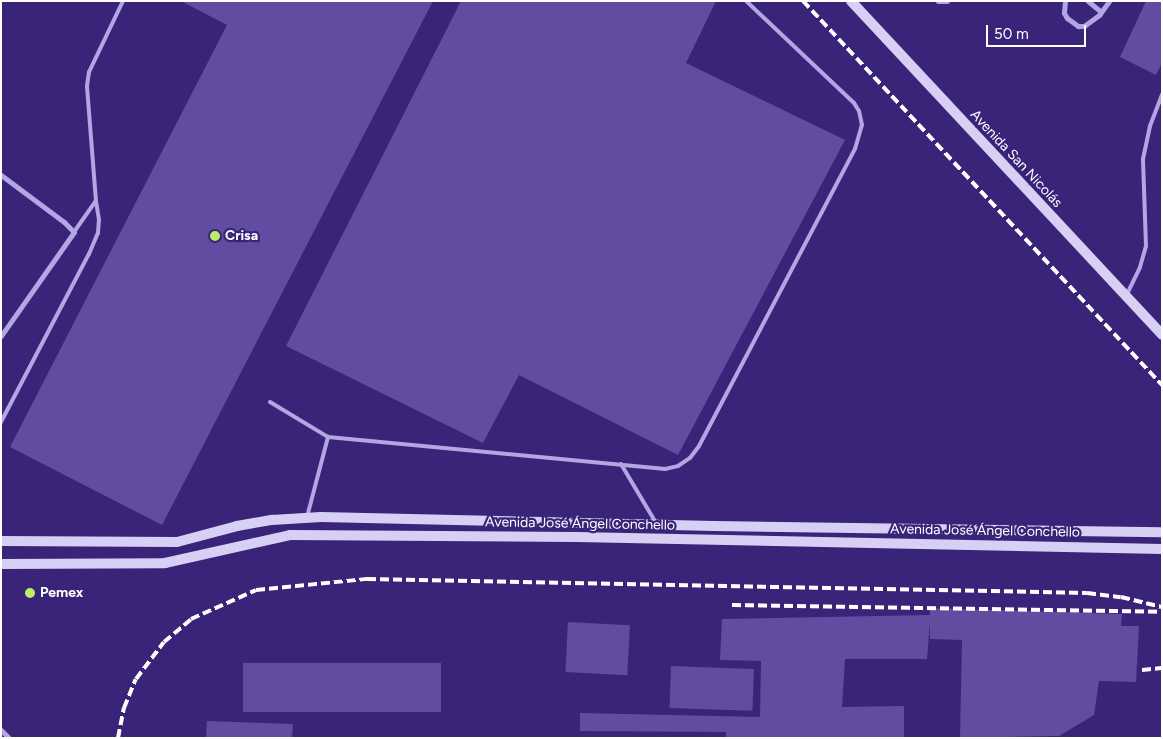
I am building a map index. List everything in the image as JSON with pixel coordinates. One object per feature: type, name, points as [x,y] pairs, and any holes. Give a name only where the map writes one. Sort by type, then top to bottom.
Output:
[{"type":"main road","name":"Avenida San Nicolás","points":[[851,1],[1162,334]]},
{"type":"main road","name":"Avenida José Ángel Conchello","points":[[1,541],[177,542],[237,526],[307,517],[1162,532]]},
{"type":"main road","name":"Avenida José Ángel Conchello","points":[[1,564],[165,563],[290,535],[577,537],[1162,548]]},
{"type":"street","points":[[938,1],[947,1]]},
{"type":"street","points":[[1088,1],[1101,12]]},
{"type":"street","points":[[1064,4],[1064,13],[1071,23],[1084,26],[1101,12],[1109,1]]},
{"type":"street","points":[[1,175],[64,222],[74,232],[1,336]]},
{"type":"street","points":[[1,730],[9,738]]},
{"type":"lane","points":[[1,422],[89,254],[98,233],[99,220],[87,86],[94,58],[123,1]]},
{"type":"lane","points":[[270,402],[328,437],[665,469],[678,466],[690,458],[699,446],[860,139],[862,125],[859,111],[854,103],[746,1]]},
{"type":"lane","points":[[1126,296],[1140,267],[1146,246],[1143,159],[1150,126],[1162,94]]},
{"type":"lane","points":[[74,232],[96,201]]},
{"type":"lane","points":[[307,517],[328,437]]},
{"type":"lane","points":[[621,464],[657,524]]},
{"type":"building","name":"Crisa","points":[[181,1],[433,1],[162,525],[10,447],[227,25]]},
{"type":"building","points":[[461,1],[716,1],[686,63],[845,140],[678,455],[519,375],[483,443],[286,346]]},
{"type":"building","points":[[1146,1],[1162,1],[1162,63],[1156,75],[1120,57]]},
{"type":"building","points":[[930,608],[1122,614],[1121,626],[1139,626],[1136,682],[1099,681],[1094,715],[1059,736],[960,738],[962,640],[930,639],[930,622],[927,659],[845,659],[842,707],[904,706],[904,738],[726,738],[726,732],[580,731],[580,713],[760,717],[761,661],[720,660],[722,619],[930,615]]},
{"type":"building","points":[[568,622],[630,625],[627,675],[565,672]]},
{"type":"building","points":[[243,663],[441,663],[441,712],[243,712]]},
{"type":"building","points":[[671,666],[754,669],[752,711],[670,708]]},
{"type":"building","points":[[207,721],[293,724],[292,738],[206,738]]},
{"type":"railway","points":[[803,1],[1162,385]]},
{"type":"railway","points":[[118,738],[124,708],[136,679],[164,642],[191,619],[256,590],[367,579],[1087,593],[1121,597],[1162,607]]},
{"type":"railway","points":[[732,605],[1162,612]]},
{"type":"railway","points":[[1142,670],[1162,668]]},
{"type":"place","name":"Crisa","points":[[215,236]]},
{"type":"place","name":"Pemex","points":[[30,593]]}]
